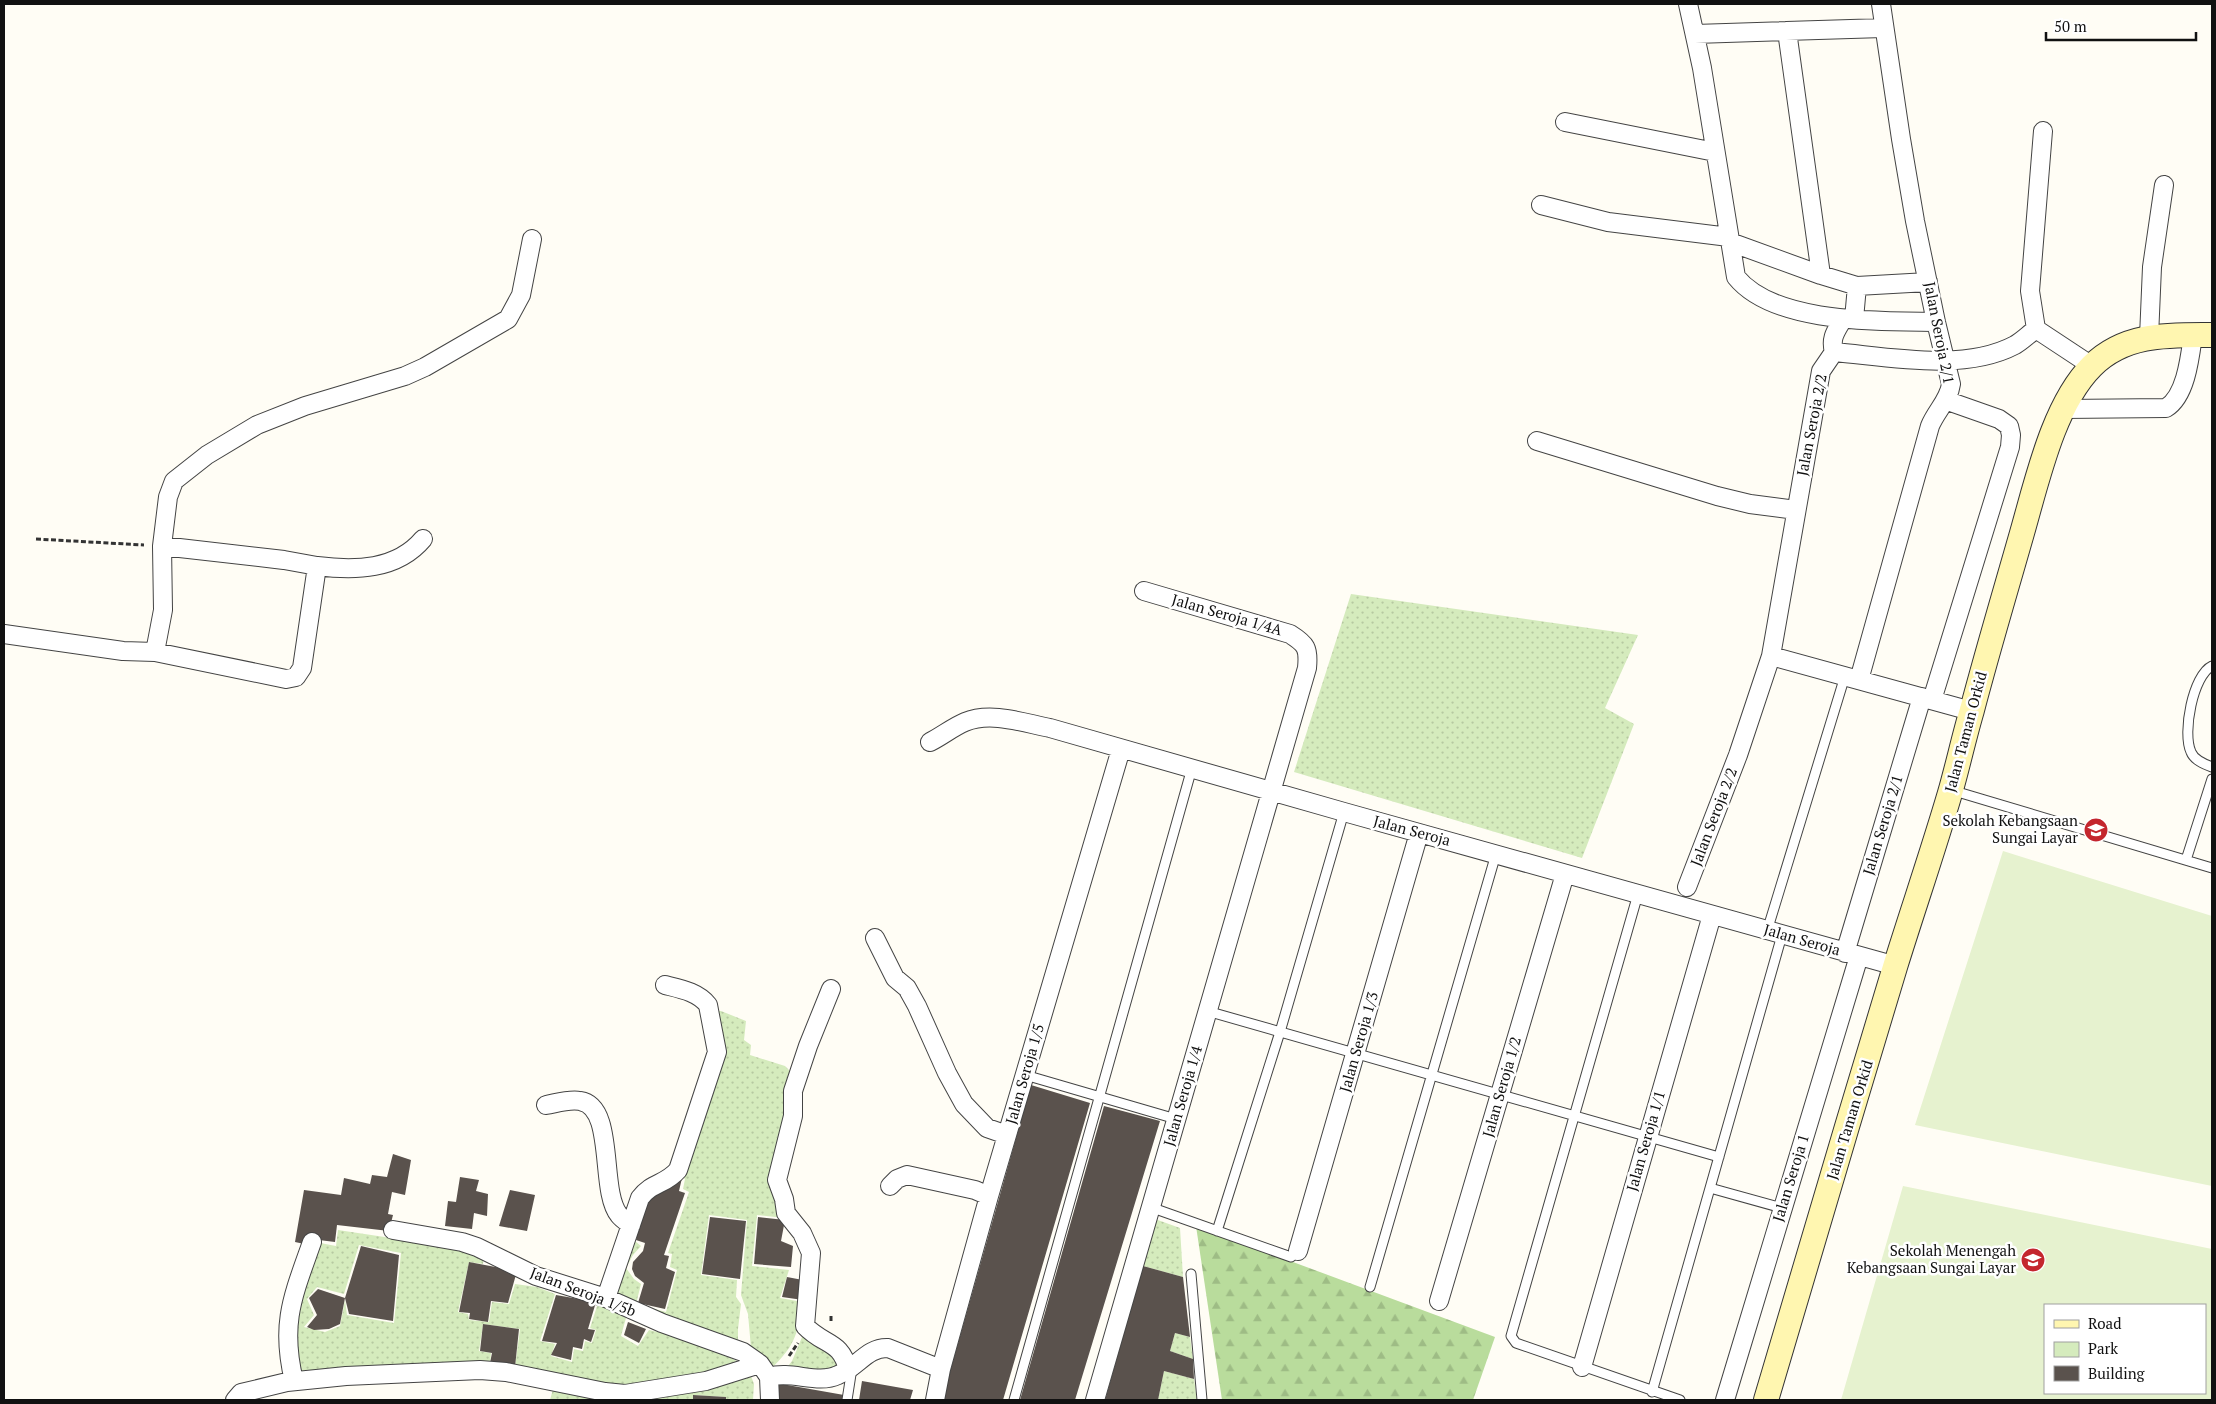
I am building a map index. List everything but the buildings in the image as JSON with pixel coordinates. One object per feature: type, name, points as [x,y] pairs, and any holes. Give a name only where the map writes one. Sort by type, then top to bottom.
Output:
[{"type":"main road","name":"Jalan Taman Orkid","points":[[1766,1400],[1896,966],[1951,790],[1971,711],[2041,468],[2064,409],[2092,366],[2116,349],[2134,340],[2149,337],[2203,335]]},
{"type":"street","points":[[1688,4],[1716,152],[1736,276],[1745,288],[1781,305],[1822,316],[1849,319],[1936,322]]},
{"type":"street","name":"Jalan Seroja 2/1","points":[[1852,954],[1927,699],[2010,447],[2012,435],[2009,426],[1999,419],[1945,400],[1950,393],[1951,384],[1936,322],[1900,139],[1881,4]]},
{"type":"street","points":[[1695,34],[1883,28]]},
{"type":"street","points":[[1787,31],[1821,275]]},
{"type":"street","points":[[1565,122],[1716,152]]},
{"type":"street","points":[[2043,131],[2030,291],[2036,329],[2092,366]]},
{"type":"street","points":[[2149,337],[2152,267],[2164,185]]},
{"type":"street","points":[[1541,205],[1608,222],[1730,240],[1821,275],[1857,286],[1928,282]]},
{"type":"street","points":[[155,652],[163,610],[162,546],[170,488],[174,481],[184,471],[207,455],[276,416],[405,376],[425,367],[508,319],[521,295],[532,239]]},
{"type":"street","name":"Jalan Seroja 2/2","points":[[1688,886],[1741,745],[1771,656],[1821,372],[1834,352],[1832,344],[1834,334],[1849,319],[1857,286]]},
{"type":"street","points":[[1834,352],[1946,361],[1966,360],[2000,352],[2016,344],[2036,329]]},
{"type":"street","points":[[2064,409],[2166,408],[2177,399],[2189,362],[2203,335]]},
{"type":"street","points":[[1852,678],[1934,414],[1945,400]]},
{"type":"street","points":[[1537,441],[1717,496],[1750,504],[1796,510]]},
{"type":"street","points":[[162,546],[284,560],[317,566],[371,568],[383,565],[415,548],[423,539]]},
{"type":"street","points":[[4,634],[123,650],[155,652],[286,679],[296,677],[302,668],[317,566]]},
{"type":"street","name":"Jalan Seroja 1/4A","points":[[1144,591],[1290,634],[1304,643],[1309,654],[1307,668],[1271,791]]},
{"type":"street","points":[[1771,656],[1971,711]]},
{"type":"street","name":"Jalan Seroja","points":[[930,742],[964,722],[984,718],[1050,728],[1896,966]]},
{"type":"street","name":"Jalan Seroja 1/5","points":[[935,1400],[941,1369],[989,1196],[1121,749]]},
{"type":"street","name":"Jalan Seroja 1/4","points":[[1095,1400],[1271,791]]},
{"type":"street","name":"Jalan Seroja 1/3","points":[[1298,1251],[1419,833]]},
{"type":"street","name":"Jalan Seroja 1/2","points":[[1439,1301],[1565,874]]},
{"type":"street","name":"Jalan Seroja 1/1","points":[[1582,1366],[1712,915]]},
{"type":"street","points":[[875,938],[895,978],[907,988],[918,1006],[947,1073],[964,1104],[987,1128],[1007,1135]]},
{"type":"street","name":"Jalan Seroja 1","points":[[1725,1400],[1782,1208],[1852,954]]},
{"type":"street","points":[[606,1298],[640,1198],[646,1190],[671,1178],[678,1170],[717,1052],[708,1005],[703,999],[691,992],[665,985]]},
{"type":"street","points":[[831,989],[808,1046],[793,1091],[793,1116],[776,1180],[784,1199],[786,1213],[802,1233],[810,1253],[805,1326],[822,1341],[838,1348],[850,1368]]},
{"type":"street","points":[[546,1105],[580,1100],[590,1104],[599,1116],[612,1202],[618,1215],[631,1225]]},
{"type":"street","points":[[890,1186],[898,1179],[907,1175],[974,1190],[989,1196]]},
{"type":"street","name":"Jalan Seroja 1/5b","points":[[393,1230],[477,1246],[536,1276],[606,1298],[682,1331],[743,1352],[765,1371]]},
{"type":"street","points":[[294,1381],[289,1358],[290,1306],[312,1242]]},
{"type":"street","points":[[235,1400],[241,1393],[294,1381],[346,1376],[480,1370],[506,1372],[605,1392],[625,1394],[765,1371],[826,1378],[838,1376],[873,1350],[880,1348],[888,1348],[941,1369]]},
{"type":"street","points":[[765,1371],[770,1400]]},
{"type":"lane","points":[[2212,666],[2198,685],[2190,708],[2186,735],[2191,753],[2200,762],[2212,767]]},
{"type":"lane","points":[[1652,1392],[1719,1157],[1774,933],[1852,678]]},
{"type":"lane","points":[[1014,1400],[1192,768]]},
{"type":"lane","points":[[2186,860],[2212,779]]},
{"type":"lane","points":[[1951,790],[2212,868]]},
{"type":"lane","points":[[1217,1231],[1280,1032],[1344,812]]},
{"type":"lane","points":[[1370,1287],[1496,854]]},
{"type":"lane","points":[[1638,894],[1510,1336],[1516,1343],[1652,1392],[1680,1400]]},
{"type":"lane","points":[[1207,1011],[1719,1157]]},
{"type":"lane","points":[[1025,1075],[1176,1119]]},
{"type":"lane","points":[[1710,1188],[1782,1208]]},
{"type":"lane","points":[[1150,1207],[1291,1257],[1298,1251]]},
{"type":"lane","points":[[1191,1274],[1202,1400]]},
{"type":"lane","points":[[847,1400],[850,1368]]},
{"type":"path","points":[[36,540],[162,546]]},
{"type":"path","points":[[765,1371],[780,1368],[794,1348],[805,1326]]},
{"type":"green space","points":[[1351,594],[1638,635],[1605,708],[1634,724],[1582,858],[1294,772]]},
{"type":"green space","points":[[2003,851],[2212,916],[2212,1186],[1915,1125]]},
{"type":"green space","points":[[716,1011],[721,1011],[746,1021],[744,1040],[751,1045],[750,1055],[785,1066],[791,1072],[784,1218],[757,1215],[752,1266],[789,1270],[780,1298],[797,1301],[802,1306],[796,1333],[790,1347],[771,1369],[751,1348],[748,1314],[741,1295],[747,1220],[709,1215],[701,1275],[737,1280],[736,1297],[741,1304],[738,1348],[616,1298],[614,1282],[630,1237],[641,1246],[633,1255],[626,1268],[634,1279],[641,1284],[636,1304],[666,1312],[677,1270],[670,1267],[672,1254],[668,1253],[689,1192],[683,1189],[685,1179],[680,1174],[690,1145]]},
{"type":"green space","name":"Sekolah Menengah Kebangsaan Sungai Layar","points":[[1903,1186],[2212,1249],[2212,1400],[1841,1400]]},
{"type":"green space","points":[[1155,1219],[1180,1228],[1183,1277],[1143,1266]]},
{"type":"green space","points":[[1196,1226],[1495,1337],[1473,1400],[1222,1400]]},
{"type":"green space","points":[[338,1230],[484,1252],[483,1264],[469,1262],[458,1312],[468,1314],[469,1320],[489,1322],[492,1302],[509,1304],[515,1284],[537,1287],[555,1294],[540,1341],[555,1344],[551,1356],[572,1362],[574,1349],[583,1351],[585,1341],[592,1343],[596,1330],[590,1328],[598,1303],[626,1318],[621,1336],[638,1346],[649,1330],[696,1341],[745,1365],[630,1392],[506,1371],[296,1379],[292,1317],[315,1242],[336,1246]],"holes":[[[359,1245],[401,1253],[394,1323],[347,1315],[345,1300],[340,1326],[325,1332],[304,1327],[314,1315],[307,1299],[317,1287],[344,1294]],[[483,1324],[520,1329],[515,1367],[490,1363],[491,1353],[479,1351]]]},
{"type":"green space","points":[[805,1330],[841,1365],[828,1370],[785,1370],[792,1361]]},
{"type":"green space","points":[[1175,1333],[1190,1337],[1193,1359],[1170,1351]]},
{"type":"green space","points":[[1164,1371],[1194,1379],[1197,1400],[1158,1400]]},
{"type":"green space","points":[[746,1374],[751,1376],[754,1384],[753,1400],[726,1400],[725,1397],[694,1395],[693,1400],[550,1400],[553,1389],[605,1398]]},
{"type":"place","name":"Sekolah Kebangsaan Sungai Layar","points":[[2096,830]]},
{"type":"place","name":"Sekolah Menengah Kebangsaan Sungai Layar","points":[[2033,1260]]}]
